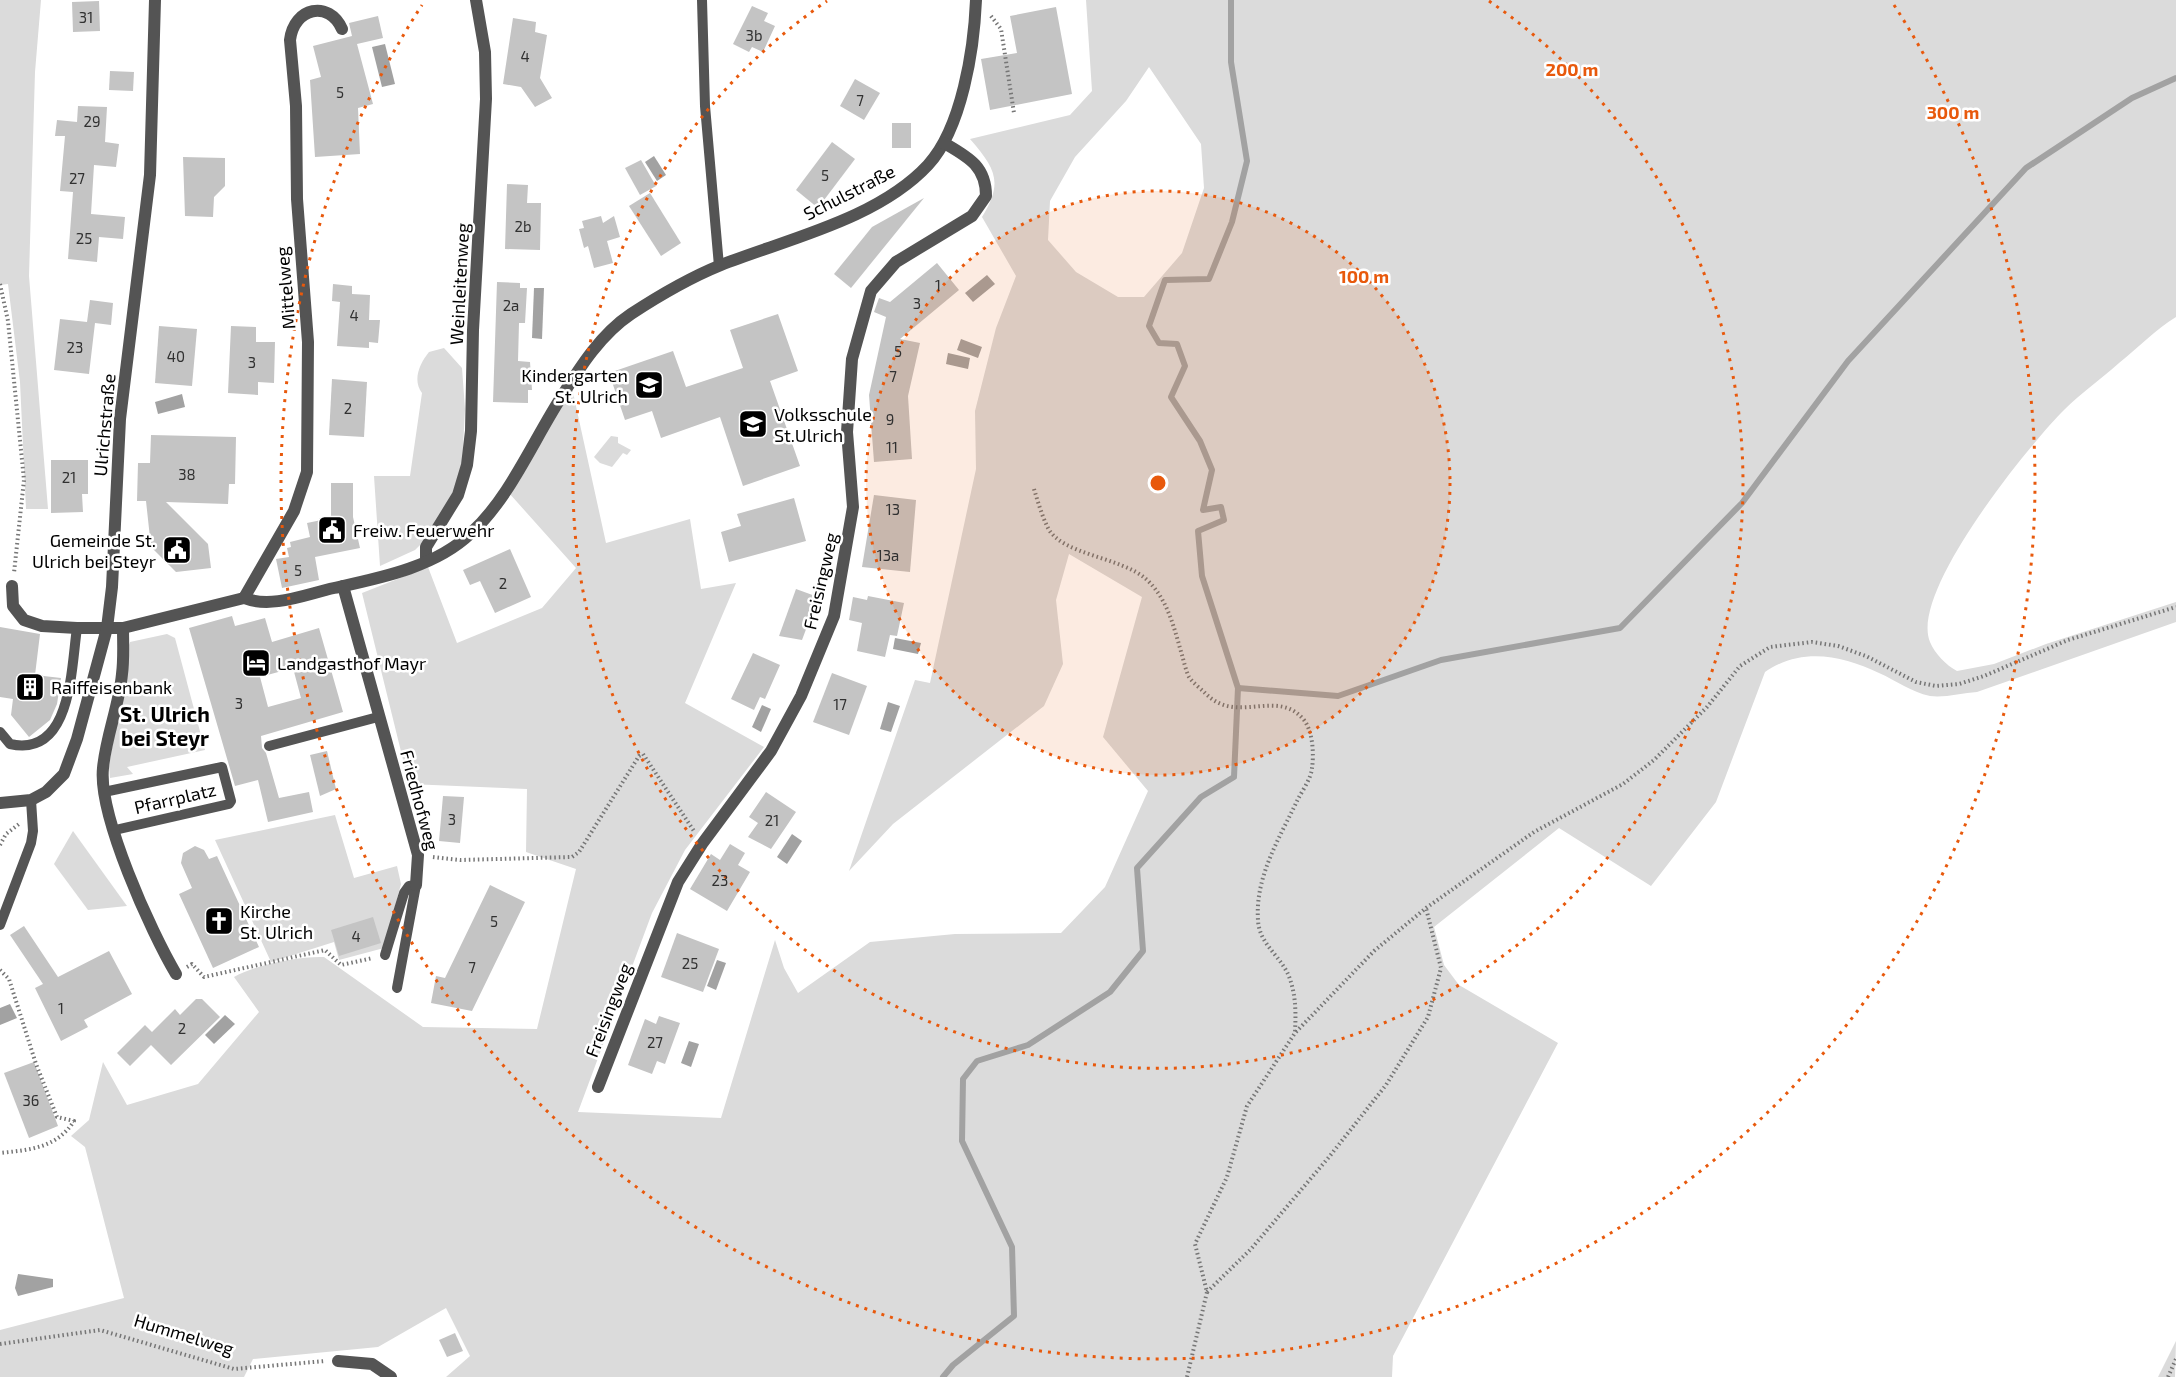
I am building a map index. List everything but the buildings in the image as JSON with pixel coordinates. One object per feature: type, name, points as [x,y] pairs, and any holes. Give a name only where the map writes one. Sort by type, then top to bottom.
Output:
[{"type":"street","name":"Ulrichstraße","points":[[0,803],[31,800],[56,784],[70,760],[107,628],[112,587],[120,419],[150,175],[155,0]]},
{"type":"street","name":"Weinleitenweg","points":[[426,561],[426,547],[458,495],[467,465],[471,431],[473,330],[486,99],[485,52],[476,0]]},
{"type":"street","name":"Schulstraße","points":[[344,586],[386,576],[426,561],[446,552],[471,533],[492,509],[581,365],[627,317],[653,300],[719,266],[818,230],[881,200],[911,181],[929,164],[944,143],[959,102],[976,0]]},
{"type":"street","name":"Mittelweg","points":[[244,598],[294,511],[307,472],[308,342],[297,199],[297,132],[290,40],[292,28],[301,15],[316,10],[329,12],[339,21],[342,29]]},
{"type":"street","name":"Freisingweg","points":[[598,1087],[665,909],[678,882],[702,844],[771,751],[801,696],[834,616],[843,577],[853,507],[847,421],[852,359],[871,291],[896,262],[972,216],[986,196],[986,183],[981,170],[973,160],[944,143]]},
{"type":"street","points":[[12,586],[13,606],[24,620],[42,626],[123,628],[244,598],[257,603],[270,602],[344,586]]},
{"type":"street","name":"Friedhofweg","points":[[344,586],[378,717],[418,855],[416,885]]},
{"type":"street","name":"Pfarrplatz","points":[[123,628],[122,675],[106,749],[103,771],[104,792],[115,830],[151,927],[176,974]]},
{"type":"street","points":[[338,1361],[372,1364],[391,1377]]},
{"type":"lane","points":[[702,0],[705,106],[719,266]]},
{"type":"lane","points":[[0,732],[10,744],[30,747],[50,735],[58,725],[64,709],[77,628]]},
{"type":"lane","points":[[269,746],[378,717]]},
{"type":"lane","name":"Pfarrplatz","points":[[104,792],[222,767],[231,801],[229,804],[115,830]]},
{"type":"lane","points":[[0,925],[31,843],[33,816],[31,800]]},
{"type":"lane","points":[[385,955],[404,892],[409,886],[416,885],[397,987]]},
{"type":"path","points":[[975,15],[991,15],[1001,28],[1014,113]]},
{"type":"path","points":[[0,284],[8,321],[24,480],[12,586]]},
{"type":"path","points":[[1034,489],[1048,529],[1061,542],[1085,553],[1115,561],[1143,577],[1161,594],[1189,677],[1209,697],[1221,705],[1253,709],[1270,704],[1288,707],[1305,721],[1312,740],[1312,770],[1276,846],[1258,891],[1258,923],[1268,949],[1287,973],[1297,1005],[1295,1033]]},
{"type":"path","points":[[1187,1377],[1207,1292],[1195,1244],[1227,1177],[1247,1106],[1295,1033],[1374,951],[1426,908],[1534,832],[1623,784],[1654,760],[1707,708],[1740,666],[1770,647],[1812,642],[1838,646],[1866,656],[1916,682],[1936,686],[1959,684],[1984,676],[2068,640],[2176,607]]},
{"type":"path","points":[[418,855],[460,860],[572,857],[579,852],[639,756],[644,754],[702,844]]},
{"type":"path","points":[[0,845],[12,828],[33,816]]},
{"type":"path","points":[[1207,1292],[1251,1249],[1329,1156],[1386,1085],[1428,1017],[1441,968],[1426,908]]},
{"type":"path","points":[[176,974],[192,964],[204,978],[325,950],[341,965],[385,955]]},
{"type":"path","points":[[0,970],[9,980],[36,1064],[57,1116],[74,1121],[60,1137],[41,1147],[0,1153]]},
{"type":"path","name":"Hummelweg","points":[[0,1344],[100,1330],[234,1369],[338,1361]]},
{"type":"path","points":[[2168,1377],[2176,1359]]},
{"type":"shaded area","points":[[0,0],[41,0],[35,72],[29,276],[48,509],[26,509],[20,382],[8,284],[0,285]]},
{"type":"shaded area","points":[[1086,0],[2176,0],[2176,317],[2071,404],[2025,454],[1976,520],[1954,556],[1937,590],[1928,619],[1932,646],[1941,659],[1957,671],[1994,664],[2046,644],[2176,602],[2176,622],[1977,692],[1947,696],[1923,694],[1865,667],[1836,658],[1807,657],[1779,664],[1765,672],[1716,802],[1651,886],[1559,828],[1434,927],[1444,965],[1459,985],[1558,1043],[1393,1356],[1392,1377],[446,1377],[470,1356],[446,1308],[378,1347],[253,1359],[244,1377],[0,1377],[0,1330],[124,1298],[85,1147],[71,1136],[89,1120],[103,1062],[127,1105],[198,1084],[259,1012],[234,977],[278,962],[324,957],[423,1027],[537,1029],[576,869],[526,852],[527,789],[409,784],[362,593],[428,567],[457,643],[542,608],[576,568],[509,493],[572,388],[606,543],[690,519],[701,589],[736,583],[685,703],[764,747],[685,850],[652,913],[578,1112],[721,1118],[775,940],[784,968],[798,993],[870,942],[955,934],[1061,933],[1105,887],[1148,791],[1103,737],[1142,597],[1069,554],[1056,600],[1063,664],[1044,706],[893,824],[849,871],[915,680],[930,683],[976,469],[975,411],[996,328],[1016,276],[982,217],[993,194],[994,176],[986,158],[970,139],[1070,115],[1092,91]],"holes":[[[1149,67],[1201,144],[1204,188],[1182,253],[1144,297],[1118,297],[1076,272],[1048,240],[1050,201],[1075,157],[1126,101]]]},
{"type":"shaded area","points":[[385,44],[395,84],[382,87],[372,47]]},
{"type":"shaded area","points":[[654,156],[666,175],[657,181],[645,162]]},
{"type":"shaded area","points":[[987,275],[995,284],[973,302],[965,293]]},
{"type":"shaded area","points":[[534,288],[544,288],[542,339],[532,338]]},
{"type":"shaded area","points":[[961,339],[982,347],[978,358],[957,350]]},
{"type":"shaded area","points":[[444,348],[462,368],[465,409],[462,467],[453,496],[424,541],[415,550],[380,566],[374,476],[410,476],[422,393],[418,383],[418,372],[429,352]]},
{"type":"shaded area","points":[[948,353],[970,358],[968,369],[946,364]]},
{"type":"shaded area","points":[[182,394],[185,407],[158,414],[155,402]]},
{"type":"shaded area","points":[[611,436],[618,437],[618,443],[631,450],[627,455],[623,453],[612,467],[600,463],[594,457]]},
{"type":"shaded area","points":[[167,634],[175,638],[205,750],[127,767],[133,774],[110,778],[109,767],[130,642]]},
{"type":"shaded area","points":[[895,638],[921,643],[918,654],[893,649]]},
{"type":"shaded area","points":[[888,702],[900,706],[891,732],[880,729]]},
{"type":"shaded area","points":[[762,705],[771,709],[761,732],[752,727]]},
{"type":"shaded area","points":[[335,815],[354,878],[397,866],[401,884],[384,948],[339,960],[334,942],[271,962],[215,840]]},
{"type":"shaded area","points":[[73,831],[127,906],[88,910],[54,864]]},
{"type":"shaded area","points":[[792,834],[802,841],[787,864],[777,857]]},
{"type":"shaded area","points":[[717,960],[726,963],[716,990],[707,986]]},
{"type":"shaded area","points":[[10,1004],[17,1018],[0,1025],[0,1008]]},
{"type":"shaded area","points":[[225,1015],[235,1024],[214,1044],[205,1035]]},
{"type":"shaded area","points":[[689,1041],[699,1044],[691,1067],[681,1063]]},
{"type":"shaded area","points":[[18,1274],[53,1279],[53,1287],[18,1296],[15,1288]]},
{"type":"shaded area","points":[[2176,1341],[2175,1377],[2158,1377]]},
{"type":"waterway","points":[[943,1377],[953,1365],[1014,1316],[1012,1247],[962,1141],[963,1079],[977,1061],[1028,1045],[1110,992],[1143,951],[1137,868],[1201,797],[1234,777],[1238,688],[1202,576],[1198,531],[1224,520],[1221,507],[1203,510],[1212,470],[1200,441],[1171,397],[1185,366],[1177,344],[1159,343],[1149,326],[1165,280],[1209,279],[1232,222],[1247,161],[1231,62],[1231,0]]},
{"type":"waterway","points":[[1238,688],[1338,696],[1441,660],[1620,628],[1742,503],[1848,361],[2026,168],[2132,98],[2176,78]]},
{"type":"place","name":"Kindergarten St. Ulrich","points":[[649,385]]},
{"type":"place","name":"Volksschule St.Ulrich","points":[[753,424]]},
{"type":"place","name":"Freiw. Feuerwehr","points":[[332,530]]},
{"type":"place","name":"Gemeinde St. Ulrich bei Steyr","points":[[177,550]]},
{"type":"place","name":"Landgasthof Mayr","points":[[256,663]]},
{"type":"place","name":"Raiffeisenbank","points":[[30,687]]},
{"type":"place","name":"Kirche St. Ulrich","points":[[219,921]]},
{"type":"district","name":"St. Ulrich bei Steyr","points":[[165,725]]}]
